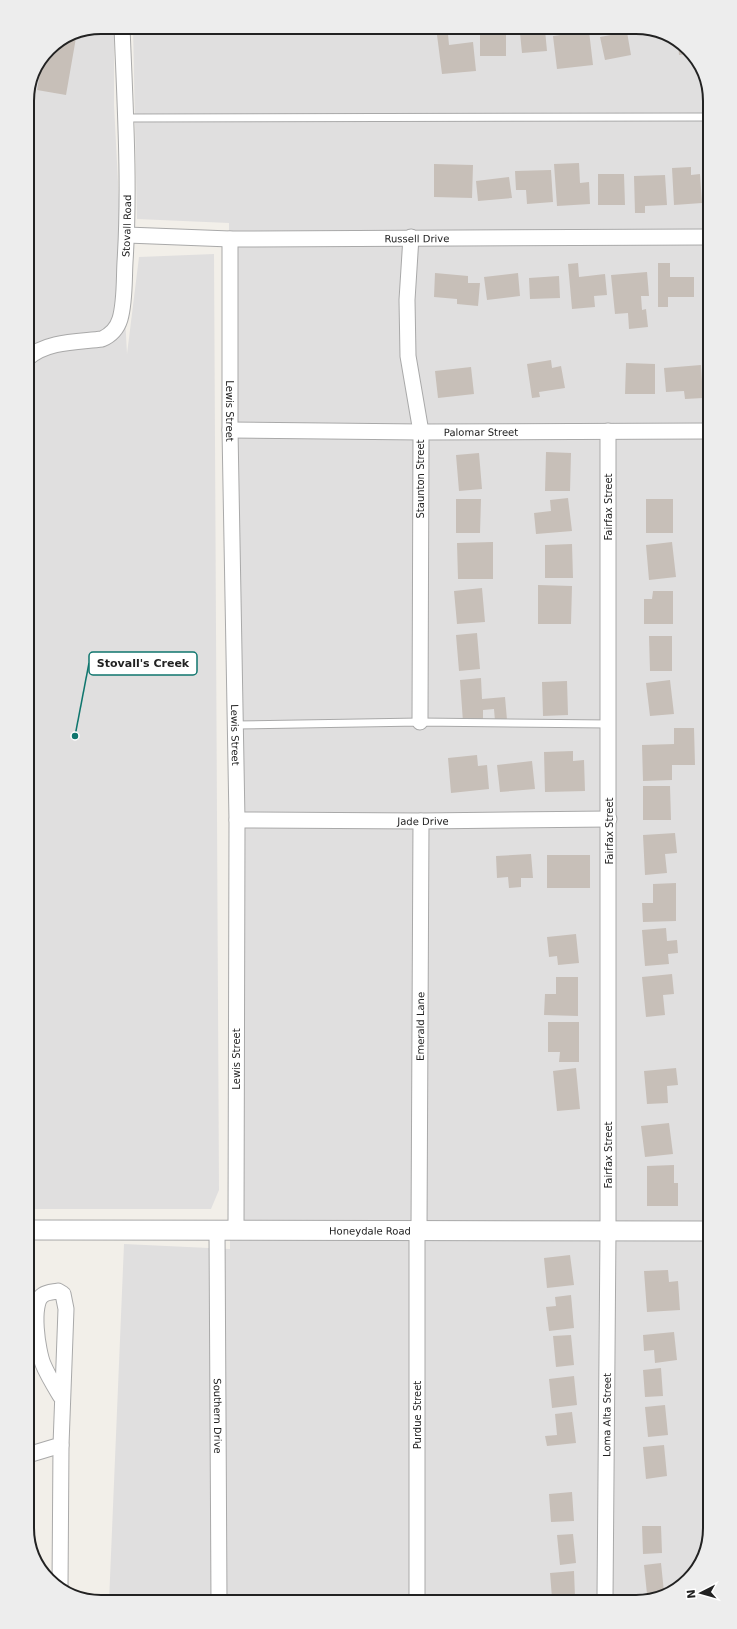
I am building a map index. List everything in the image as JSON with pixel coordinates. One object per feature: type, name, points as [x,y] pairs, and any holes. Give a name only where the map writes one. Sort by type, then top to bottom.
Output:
[{"type":"street","name":"Stovall Road","points":[[34,353],[48,346],[102,339],[110,336],[120,320],[127,235],[122,34]]},
{"type":"street","name":"Russell Drive","points":[[127,235],[230,239],[703,237]]},
{"type":"street","name":"Staunton Street","points":[[411,238],[407,300],[408,356],[421,432],[420,722]]},
{"type":"street","name":"Lewis Street","points":[[226,1230],[237,820],[230,430],[230,239]]},
{"type":"street","name":"Palomar Street","points":[[230,430],[421,432],[608,430],[703,431]]},
{"type":"street","name":"Fairfax Street","points":[[608,430],[608,1231]]},
{"type":"street","name":"Jade Drive","points":[[237,820],[421,821],[609,819]]},
{"type":"street","name":"Emerald Lane","points":[[419,1231],[421,821]]},
{"type":"street","name":"Honeydale Road","points":[[34,1230],[703,1231]]},
{"type":"street","name":"Southern Drive","points":[[219,1595],[226,1230]]},
{"type":"street","name":"Purdue Street","points":[[417,1595],[417,1236],[419,1231]]},
{"type":"street","name":"Loma Alta Street","points":[[605,1595],[608,1231]]},
{"type":"street","points":[[60,1581],[62,1397],[66,1309],[63,1294],[58,1291],[44,1294],[39,1298],[37,1306],[37,1331],[39,1352],[43,1366],[62,1397]]},
{"type":"street","points":[[34,1453],[61,1445]]},
{"type":"lane","points":[[125,118],[703,117]]},
{"type":"lane","points":[[235,725],[420,722],[608,724]]},
{"type":"shaded area","points":[[114,34],[114,105],[127,354],[139,257],[214,254],[219,1190],[211,1209],[34,1209],[34,97],[39,75],[45,64],[64,45],[75,39],[88,35]]},
{"type":"shaded area","points":[[133,34],[640,34],[662,39],[677,48],[689,60],[696,71],[702,88],[703,1528],[699,1550],[689,1569],[685,1573],[681,1573],[681,1577],[673,1584],[649,1594],[109,1595],[124,1244],[230,1249],[229,223],[137,219]]},
{"type":"building","points":[[448,34],[449,45],[473,42],[476,71],[442,74],[437,35]]},
{"type":"building","points":[[480,34],[506,34],[506,56],[480,56]]},
{"type":"building","points":[[520,34],[545,34],[547,51],[522,53]]},
{"type":"building","points":[[567,34],[589,34],[593,65],[557,69],[553,36]]},
{"type":"building","points":[[616,34],[627,34],[631,55],[605,60],[600,37]]},
{"type":"building","points":[[76,39],[66,95],[37,90],[40,74],[45,64],[64,45]]},
{"type":"building","points":[[679,50],[684,55],[679,55]]},
{"type":"building","points":[[579,163],[580,183],[589,182],[590,204],[557,206],[554,164]]},
{"type":"building","points":[[434,164],[473,165],[472,198],[434,197]]},
{"type":"building","points":[[691,167],[691,175],[700,174],[702,203],[674,205],[672,168]]},
{"type":"building","points":[[551,170],[553,202],[527,204],[526,190],[516,190],[515,171]]},
{"type":"building","points":[[598,174],[624,174],[625,205],[598,205]]},
{"type":"building","points":[[665,175],[667,205],[645,206],[645,213],[635,213],[634,176]]},
{"type":"building","points":[[509,177],[512,198],[478,201],[476,181]]},
{"type":"building","points":[[578,263],[579,277],[605,274],[607,295],[594,296],[595,307],[572,309],[568,264]]},
{"type":"building","points":[[658,263],[670,263],[670,277],[694,277],[694,297],[668,297],[668,307],[658,307]]},
{"type":"building","points":[[647,272],[649,296],[641,296],[642,310],[646,309],[648,327],[629,329],[628,313],[615,314],[611,275]]},
{"type":"building","points":[[435,273],[468,276],[468,283],[480,283],[478,306],[457,304],[457,299],[434,297]]},
{"type":"building","points":[[518,273],[520,296],[487,300],[484,277]]},
{"type":"building","points":[[559,276],[560,298],[530,299],[529,278]]},
{"type":"building","points":[[551,360],[552,368],[561,366],[565,388],[539,392],[540,397],[532,398],[527,364]]},
{"type":"building","points":[[626,363],[655,364],[655,394],[625,394]]},
{"type":"building","points":[[701,365],[703,398],[685,399],[684,391],[666,392],[664,368]]},
{"type":"building","points":[[471,367],[474,394],[438,398],[435,371]]},
{"type":"building","points":[[546,452],[571,453],[570,491],[545,491]]},
{"type":"building","points":[[479,453],[482,489],[459,491],[456,455]]},
{"type":"building","points":[[568,498],[572,531],[536,534],[534,513],[551,511],[550,500]]},
{"type":"building","points":[[456,499],[481,499],[480,533],[456,533]]},
{"type":"building","points":[[646,499],[673,499],[673,533],[646,533]]},
{"type":"building","points":[[493,542],[493,579],[458,579],[457,543]]},
{"type":"building","points":[[672,542],[676,577],[649,580],[646,545]]},
{"type":"building","points":[[572,544],[573,578],[545,578],[545,545]]},
{"type":"building","points":[[538,585],[572,586],[571,624],[538,624]]},
{"type":"building","points":[[482,588],[485,622],[457,624],[454,591]]},
{"type":"building","points":[[653,591],[673,591],[673,624],[644,624],[644,599],[652,599]]},
{"type":"building","points":[[477,633],[480,669],[459,671],[456,635]]},
{"type":"building","points":[[649,636],[672,636],[672,671],[650,671]]},
{"type":"building","points":[[481,678],[482,699],[505,697],[507,720],[495,721],[494,709],[483,710],[483,720],[463,722],[460,680]]},
{"type":"building","points":[[670,680],[674,714],[650,716],[646,683]]},
{"type":"building","points":[[567,681],[568,715],[543,716],[542,682]]},
{"type":"building","points":[[674,728],[694,728],[695,765],[672,765],[672,780],[643,781],[642,745],[674,744]]},
{"type":"building","points":[[573,751],[573,761],[584,760],[585,791],[545,792],[544,752]]},
{"type":"building","points":[[477,755],[478,766],[487,765],[489,789],[451,793],[448,758]]},
{"type":"building","points":[[532,761],[535,789],[500,792],[497,765]]},
{"type":"building","points":[[643,786],[670,786],[671,820],[643,820]]},
{"type":"building","points":[[675,833],[677,853],[665,854],[667,873],[645,875],[643,835]]},
{"type":"building","points":[[531,854],[533,878],[521,878],[521,887],[509,888],[508,877],[497,878],[496,856]]},
{"type":"building","points":[[547,855],[590,855],[590,888],[547,888]]},
{"type":"building","points":[[676,883],[676,921],[643,922],[642,903],[653,903],[653,884]]},
{"type":"building","points":[[666,928],[667,941],[677,940],[678,953],[668,954],[669,964],[645,966],[642,930]]},
{"type":"building","points":[[576,934],[579,963],[558,965],[557,956],[549,957],[547,937]]},
{"type":"building","points":[[672,974],[674,994],[663,995],[665,1015],[646,1017],[642,977]]},
{"type":"building","points":[[556,977],[578,977],[578,1016],[544,1015],[545,994],[556,994]]},
{"type":"building","points":[[548,1022],[579,1022],[579,1062],[559,1062],[560,1052],[548,1052]]},
{"type":"building","points":[[576,1068],[580,1109],[557,1111],[553,1071]]},
{"type":"building","points":[[676,1068],[678,1085],[667,1086],[668,1103],[647,1104],[644,1071]]},
{"type":"building","points":[[669,1123],[673,1154],[645,1157],[641,1126]]},
{"type":"building","points":[[674,1165],[674,1183],[678,1183],[678,1206],[647,1206],[647,1166]]},
{"type":"building","points":[[570,1255],[574,1285],[547,1288],[544,1258]]},
{"type":"building","points":[[668,1270],[669,1282],[678,1281],[680,1310],[647,1312],[644,1271]]},
{"type":"building","points":[[571,1295],[574,1328],[549,1331],[546,1307],[556,1306],[555,1297]]},
{"type":"building","points":[[674,1332],[677,1360],[655,1363],[654,1350],[644,1351],[643,1335]]},
{"type":"building","points":[[571,1335],[574,1365],[556,1367],[553,1336]]},
{"type":"building","points":[[661,1368],[663,1396],[645,1397],[643,1370]]},
{"type":"building","points":[[574,1376],[577,1405],[552,1408],[549,1379]]},
{"type":"building","points":[[665,1405],[668,1435],[648,1437],[645,1407]]},
{"type":"building","points":[[572,1412],[576,1443],[547,1446],[545,1436],[557,1435],[555,1414]]},
{"type":"building","points":[[664,1445],[667,1476],[646,1479],[643,1447]]},
{"type":"building","points":[[572,1492],[574,1521],[551,1522],[549,1494]]},
{"type":"building","points":[[642,1526],[661,1526],[662,1553],[643,1554]]},
{"type":"building","points":[[573,1534],[576,1563],[560,1565],[557,1535]]},
{"type":"building","points":[[661,1563],[664,1589],[647,1594],[644,1565]]},
{"type":"building","points":[[574,1571],[575,1595],[552,1595],[550,1573]]},
{"type":"place","name":"Stovall's Creek","points":[[75,736]]}]
